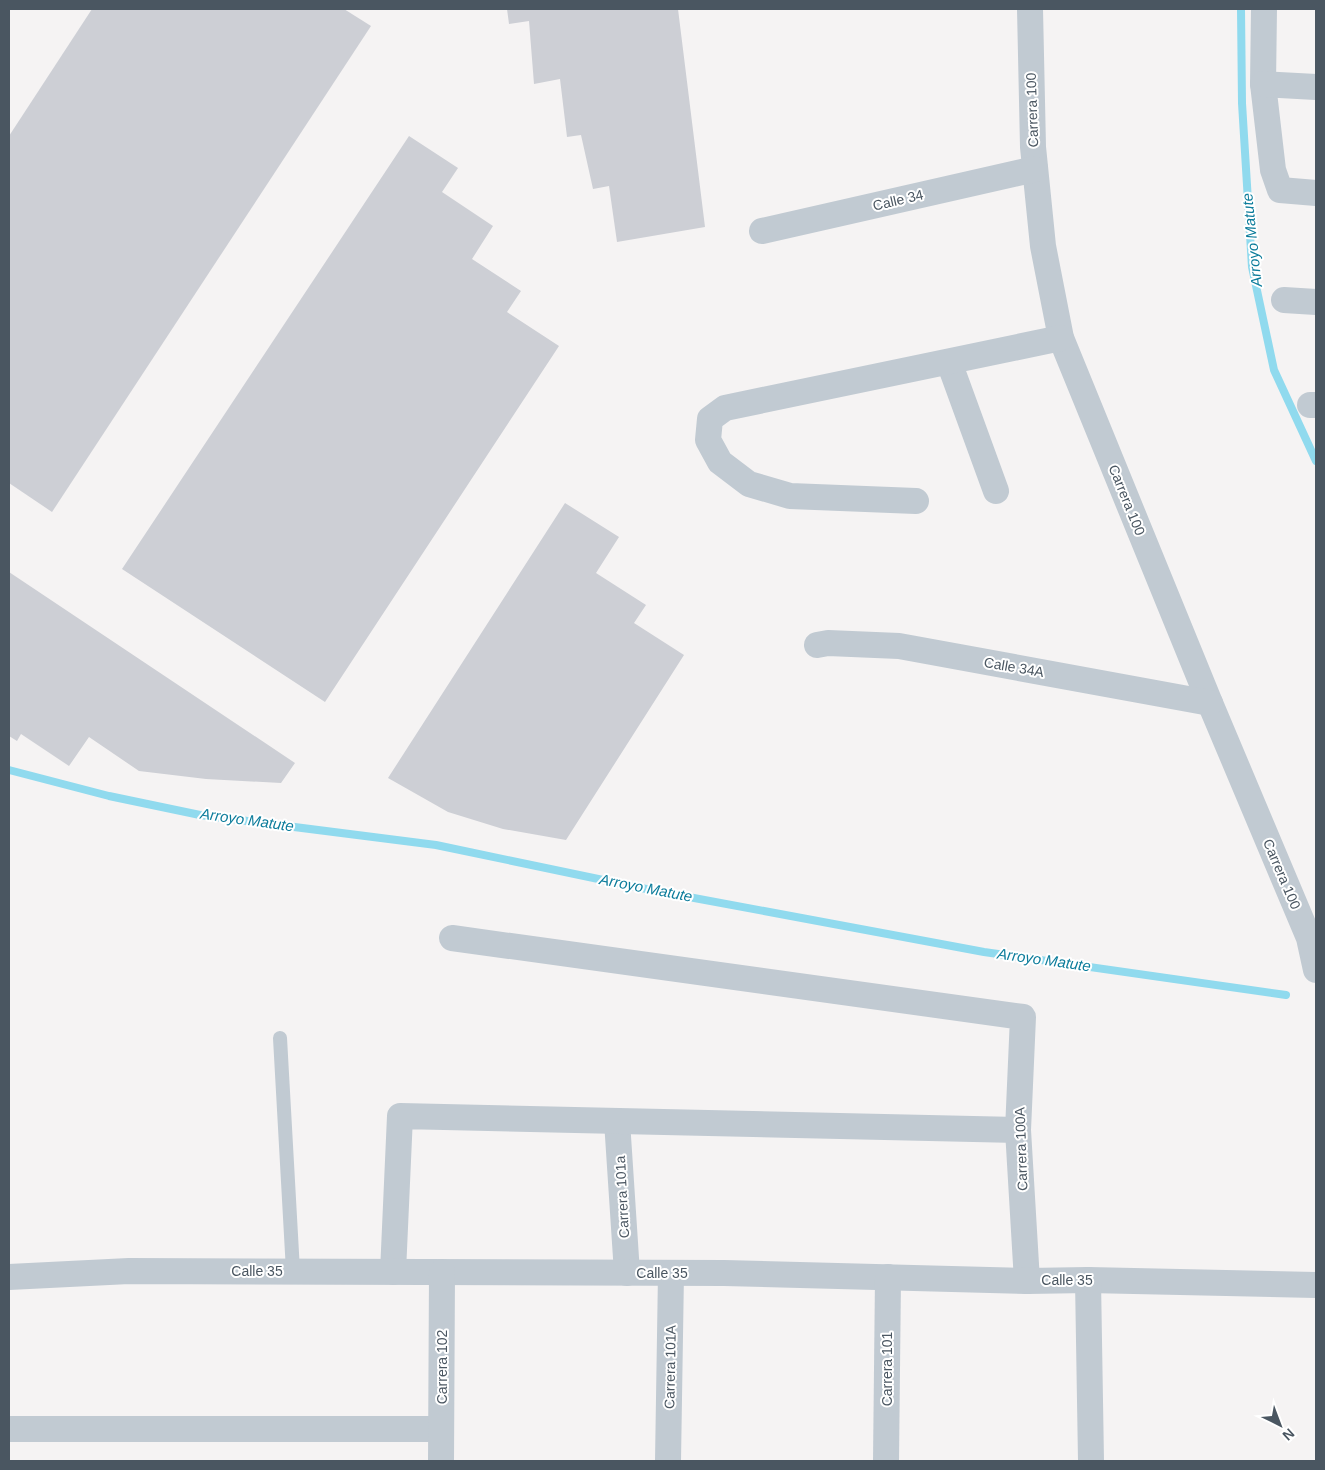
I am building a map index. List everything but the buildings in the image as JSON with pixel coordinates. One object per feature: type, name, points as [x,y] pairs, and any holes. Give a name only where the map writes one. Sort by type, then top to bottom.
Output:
[{"type":"street","name":"Carrera 100","points":[[1030,9],[1035,169],[1043,246],[1061,338],[1308,938],[1316,970]]},
{"type":"street","points":[[1264,9],[1263,84],[1273,170],[1280,190],[1316,193]]},
{"type":"street","points":[[1263,84],[1316,87]]},
{"type":"street","name":"Calle 34","points":[[762,231],[1035,169]]},
{"type":"street","points":[[1284,300],[1316,302]]},
{"type":"street","points":[[916,501],[790,496],[748,484],[720,462],[708,440],[710,419],[725,408],[1061,338]]},
{"type":"street","points":[[949,362],[996,491]]},
{"type":"street","name":"Calle 34A","points":[[817,644],[899,646],[1210,703]]},
{"type":"street","name":"Carrera 100A","points":[[452,938],[1023,1016],[1018,1130],[1027,1281]]},
{"type":"street","points":[[393,1272],[400,1116],[1018,1130]]},
{"type":"street","name":"Carrera 101a","points":[[617,1121],[626,1273]]},
{"type":"street","name":"Calle 35","points":[[9,1277],[130,1271],[671,1273],[1027,1281],[1088,1280],[1316,1284]]},
{"type":"street","name":"Carrera 102","points":[[441,1461],[442,1272]]},
{"type":"street","name":"Carrera 101A","points":[[668,1461],[671,1273]]},
{"type":"street","name":"Carrera 101","points":[[886,1461],[888,1277]]},
{"type":"street","points":[[1088,1280],[1091,1461]]},
{"type":"street","points":[[9,1429],[441,1429]]},
{"type":"lane","points":[[280,1038],[293,1272]]},
{"type":"waterway","name":"Arroyo Matute","points":[[1241,9],[1242,103],[1252,267],[1274,370],[1316,461]]},
{"type":"waterway","name":"Arroyo Matute","points":[[9,770],[109,796],[200,815],[436,845],[651,890],[984,952],[1286,995]]}]
